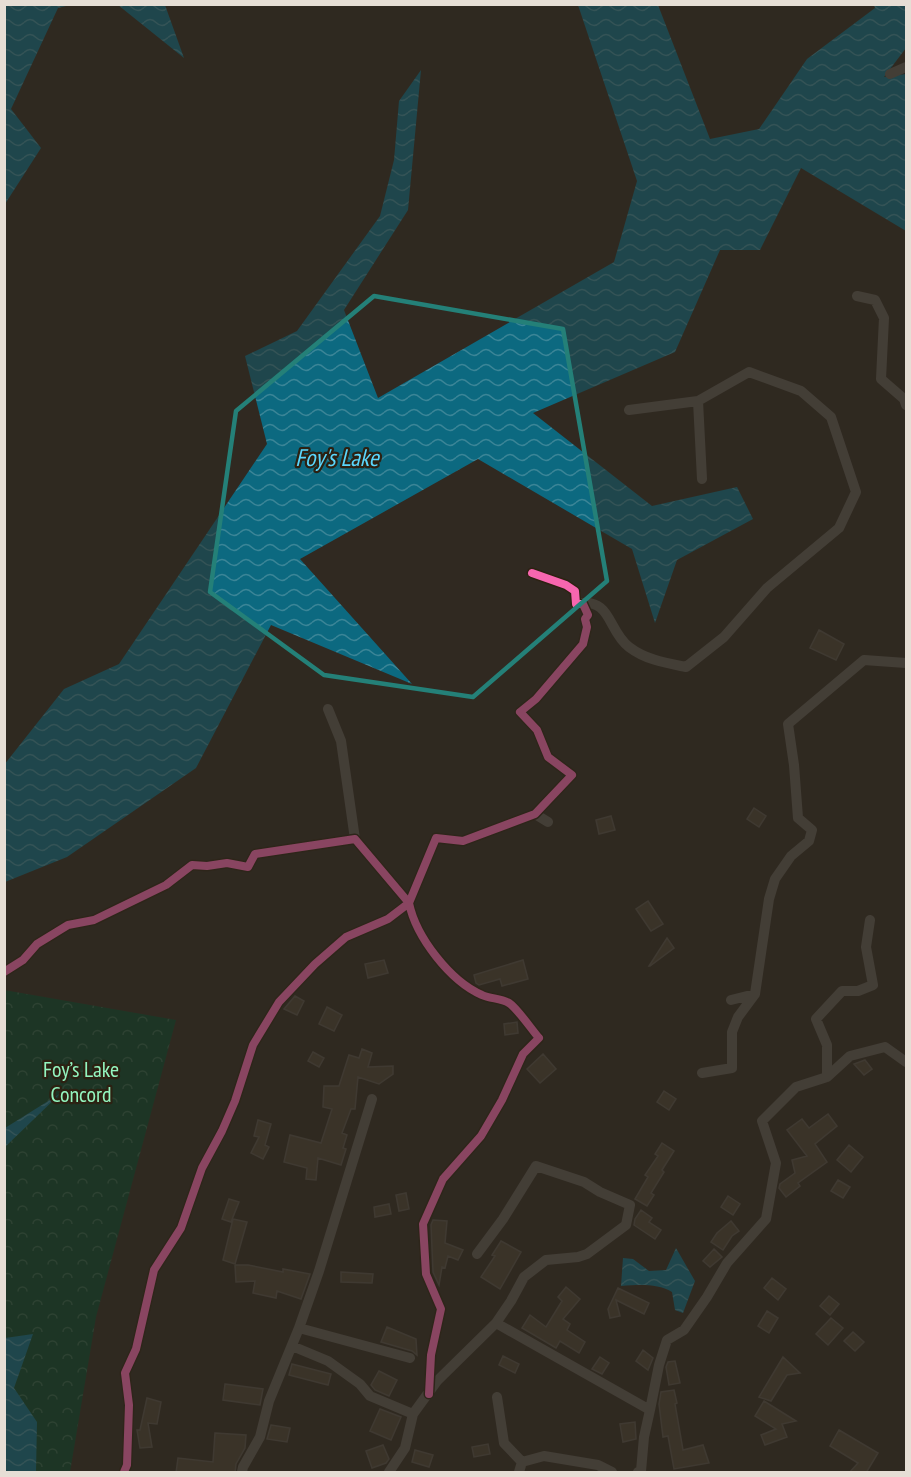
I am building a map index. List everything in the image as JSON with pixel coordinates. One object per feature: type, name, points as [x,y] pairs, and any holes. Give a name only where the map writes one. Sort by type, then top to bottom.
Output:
[{"type":"street","points":[[890,74],[906,67]]},
{"type":"street","points":[[857,296],[875,300],[884,318],[880,379],[904,399],[906,405]]},
{"type":"street","points":[[576,604],[589,601],[604,609],[614,630],[628,647],[656,662],[686,666],[724,637],[767,588],[838,528],[856,492],[831,417],[801,391],[749,372],[698,401],[629,410]]},
{"type":"street","points":[[698,401],[702,479]]},
{"type":"street","points":[[532,573],[566,585],[575,591],[576,604]]},
{"type":"street","points":[[124,1473],[128,1465],[129,1405],[125,1373],[136,1349],[154,1270],[181,1228],[202,1168],[235,1101],[253,1045],[279,1002],[315,963],[346,937],[388,919],[409,903],[436,838],[463,842],[535,814],[572,776],[548,757],[537,730],[520,712],[537,699],[583,644],[587,627],[585,619],[588,615],[583,604],[576,604]]},
{"type":"street","points":[[702,1073],[732,1068],[732,1032],[738,1017],[755,994],[769,899],[775,879],[791,856],[809,841],[812,830],[798,818],[788,724],[864,660],[906,663]]},
{"type":"street","points":[[328,709],[341,741],[354,839],[409,903],[412,917],[421,936],[462,984],[483,996],[509,1003],[539,1038],[523,1054],[502,1100],[481,1136],[443,1179],[423,1224],[426,1274],[441,1309],[431,1355],[429,1394]]},
{"type":"street","points":[[535,814],[548,822]]},
{"type":"street","points":[[4,972],[23,960],[38,944],[68,926],[94,920],[166,885],[192,865],[207,866],[227,863],[248,867],[255,854],[354,839]]},
{"type":"street","points":[[827,1077],[828,1045],[816,1019],[842,992],[858,992],[873,985],[866,947],[870,920]]},
{"type":"street","points":[[731,1000],[755,994]]},
{"type":"street","points":[[638,1473],[641,1471],[644,1437],[659,1365],[667,1340],[684,1330],[727,1263],[766,1219],[776,1163],[762,1121],[796,1087],[827,1077],[850,1056],[885,1047],[906,1062]]},
{"type":"street","points":[[242,1473],[260,1437],[269,1401],[319,1271],[372,1099]]},
{"type":"street","points":[[389,1473],[405,1448],[413,1414],[437,1382],[496,1323],[524,1277],[546,1260],[587,1254],[626,1225],[630,1204],[600,1192],[585,1182],[536,1166],[503,1219],[477,1254]]},
{"type":"street","points":[[496,1323],[650,1410]]},
{"type":"street","points":[[299,1328],[410,1358]]},
{"type":"street","points":[[292,1346],[328,1361],[360,1384],[370,1396],[413,1414]]},
{"type":"street","points":[[497,1397],[504,1443],[520,1468],[544,1456],[598,1465],[612,1473]]},
{"type":"highlighted area","points":[[374,296],[563,329],[607,581],[473,697],[324,675],[210,592],[236,411]]},
{"type":"green space","name":"Foy’s Lake Concord","points":[[4,990],[176,1020],[96,1317],[70,1472],[5,1472]]},
{"type":"water","points":[[5,4],[70,5],[58,8],[11,109],[41,148],[5,204]]},
{"type":"water","points":[[118,5],[165,5],[184,58]]},
{"type":"water","name":"Foy's Lake","points":[[578,5],[658,5],[710,139],[759,129],[807,59],[875,8],[874,5],[906,5],[906,48],[884,77],[906,74],[906,231],[801,168],[760,250],[720,250],[675,352],[533,413],[652,506],[737,487],[753,519],[677,560],[655,623],[632,549],[478,459],[300,559],[412,684],[271,625],[196,768],[67,857],[5,882],[4,765],[64,689],[119,664],[267,444],[245,356],[297,331],[380,216],[394,160],[399,101],[421,70],[408,210],[344,310],[378,398],[614,262],[637,181]]},
{"type":"water","points":[[61,1093],[5,1147],[5,1128]]},
{"type":"water","points":[[676,1248],[695,1281],[683,1313],[675,1310],[672,1292],[666,1289],[647,1285],[621,1286],[623,1258],[633,1259],[649,1271],[666,1270]]},
{"type":"water","points":[[33,1334],[14,1388],[37,1422],[36,1472],[5,1472],[5,1338]]},
{"type":"building","points":[[819,630],[844,644],[836,660],[810,648]]},
{"type":"building","points":[[754,808],[766,816],[759,827],[747,819]]},
{"type":"building","points":[[611,816],[615,830],[599,834],[596,820]]},
{"type":"building","points":[[648,901],[663,924],[651,931],[636,909]]},
{"type":"building","points":[[667,938],[674,948],[649,966]]},
{"type":"building","points":[[384,960],[388,973],[368,978],[365,964]]},
{"type":"building","points":[[523,960],[528,979],[502,986],[500,979],[479,985],[476,983],[474,975]]},
{"type":"building","points":[[295,996],[304,1001],[297,1015],[284,1009]]},
{"type":"building","points":[[327,1007],[342,1015],[334,1031],[319,1024]]},
{"type":"building","points":[[517,1022],[518,1033],[505,1035],[504,1024]]},
{"type":"building","points":[[362,1049],[372,1053],[368,1067],[393,1066],[393,1074],[379,1084],[358,1077],[355,1109],[351,1109],[342,1133],[347,1135],[341,1165],[318,1158],[316,1180],[306,1179],[307,1168],[284,1162],[290,1135],[321,1143],[332,1109],[323,1107],[324,1086],[339,1086],[349,1055],[359,1058]]},
{"type":"building","points":[[313,1052],[324,1058],[319,1067],[308,1061]]},
{"type":"building","points":[[543,1054],[556,1069],[540,1083],[527,1069]]},
{"type":"building","points":[[865,1060],[872,1069],[864,1075],[854,1064]]},
{"type":"building","points":[[664,1091],[676,1099],[669,1110],[657,1102]]},
{"type":"building","points":[[828,1114],[837,1126],[815,1144],[827,1162],[798,1183],[800,1186],[786,1197],[779,1188],[780,1184],[795,1173],[792,1160],[807,1156],[787,1130],[802,1119],[809,1128]]},
{"type":"building","points":[[258,1120],[271,1124],[265,1145],[269,1147],[263,1159],[251,1153],[259,1137],[254,1136]]},
{"type":"building","points":[[662,1143],[674,1151],[662,1170],[664,1172],[651,1193],[654,1195],[647,1206],[635,1199],[648,1177],[645,1175],[658,1156],[655,1154]]},
{"type":"building","points":[[849,1145],[863,1157],[851,1172],[837,1160]]},
{"type":"building","points":[[838,1180],[850,1187],[843,1198],[831,1191]]},
{"type":"building","points":[[406,1193],[409,1209],[399,1211],[396,1195]]},
{"type":"building","points":[[728,1196],[740,1204],[733,1215],[721,1207]]},
{"type":"building","points":[[229,1199],[239,1202],[231,1222],[222,1219]]},
{"type":"building","points":[[389,1204],[391,1214],[375,1217],[374,1207]]},
{"type":"building","points":[[641,1210],[652,1218],[649,1222],[661,1230],[655,1239],[634,1225]]},
{"type":"building","points":[[233,1219],[247,1222],[235,1264],[223,1260]]},
{"type":"building","points":[[433,1220],[447,1221],[445,1243],[463,1250],[458,1260],[448,1256],[445,1268],[442,1267],[439,1285],[433,1272],[431,1225]]},
{"type":"building","points":[[731,1221],[739,1231],[732,1236],[723,1250],[711,1242],[717,1233]]},
{"type":"building","points":[[501,1241],[521,1252],[500,1289],[481,1277],[495,1256],[492,1255]]},
{"type":"building","points":[[714,1249],[722,1257],[710,1267],[703,1261]]},
{"type":"building","points":[[235,1265],[310,1274],[301,1299],[277,1291],[276,1298],[253,1293],[255,1281],[236,1282]]},
{"type":"building","points":[[341,1272],[373,1274],[372,1283],[341,1282]]},
{"type":"building","points":[[772,1278],[786,1289],[778,1300],[764,1288]]},
{"type":"building","points":[[566,1287],[580,1299],[563,1319],[570,1324],[567,1330],[585,1342],[579,1353],[560,1341],[556,1348],[522,1328],[530,1315],[546,1327],[562,1301],[558,1297]]},
{"type":"building","points":[[618,1288],[649,1303],[644,1314],[616,1300],[620,1316],[610,1318],[608,1309]]},
{"type":"building","points":[[829,1296],[839,1304],[830,1315],[820,1306]]},
{"type":"building","points":[[767,1311],[778,1318],[769,1333],[758,1326]]},
{"type":"building","points":[[831,1318],[843,1328],[828,1345],[816,1334]]},
{"type":"building","points":[[387,1327],[416,1339],[417,1355],[412,1351],[381,1342]]},
{"type":"building","points":[[853,1332],[864,1342],[855,1351],[844,1341]]},
{"type":"building","points":[[643,1350],[653,1358],[648,1370],[636,1361]]},
{"type":"building","points":[[503,1356],[519,1364],[515,1373],[499,1365]]},
{"type":"building","points":[[600,1357],[609,1363],[602,1374],[592,1369]]},
{"type":"building","points":[[783,1357],[800,1373],[787,1375],[771,1401],[759,1397]]},
{"type":"building","points":[[675,1361],[680,1383],[669,1385],[666,1367],[668,1362]]},
{"type":"building","points":[[292,1364],[331,1374],[328,1385],[289,1375]]},
{"type":"building","points":[[379,1371],[397,1380],[389,1396],[375,1390],[371,1385]]},
{"type":"building","points":[[225,1384],[263,1389],[260,1405],[223,1400]]},
{"type":"building","points":[[674,1390],[683,1450],[703,1445],[709,1463],[674,1469],[668,1436],[663,1437],[659,1404],[661,1392]]},
{"type":"building","points":[[147,1398],[161,1402],[157,1424],[148,1423],[152,1447],[140,1448],[137,1430],[140,1430]]},
{"type":"building","points":[[764,1401],[796,1421],[782,1424],[787,1437],[765,1445],[761,1435],[776,1429],[755,1416]]},
{"type":"building","points":[[380,1409],[401,1417],[391,1440],[370,1431]]},
{"type":"building","points":[[635,1422],[636,1439],[623,1442],[620,1424]]},
{"type":"building","points":[[271,1425],[290,1428],[287,1442],[267,1439]]},
{"type":"building","points":[[839,1430],[878,1453],[866,1473],[849,1473],[858,1463],[830,1446]]},
{"type":"building","points":[[215,1433],[246,1435],[245,1448],[236,1464],[235,1473],[176,1473],[178,1458],[213,1462]]},
{"type":"building","points":[[488,1444],[490,1454],[474,1457],[472,1447]]},
{"type":"building","points":[[383,1445],[389,1459],[386,1463],[372,1468],[366,1451]]},
{"type":"building","points":[[415,1450],[433,1455],[429,1467],[412,1462]]},
{"type":"cycle path","points":[[4,972],[23,960],[37,944],[68,925],[94,920],[166,885],[192,865],[207,866],[227,863],[248,867],[255,854],[355,839],[409,903],[436,838],[463,841],[535,814],[572,775],[548,757],[537,730],[520,712],[536,699],[583,644],[587,627],[585,619],[588,615],[583,604],[576,604],[575,591],[566,585],[532,573]]},
{"type":"cycle path","points":[[124,1472],[127,1465],[129,1405],[125,1373],[136,1349],[154,1270],[181,1228],[202,1168],[235,1101],[253,1045],[279,1002],[315,964],[346,937],[388,919],[409,903],[419,930],[447,969],[470,988],[485,996],[509,1003],[539,1038],[523,1054],[502,1100],[481,1136],[443,1179],[423,1224],[426,1274],[441,1309],[431,1355],[429,1394]]}]
